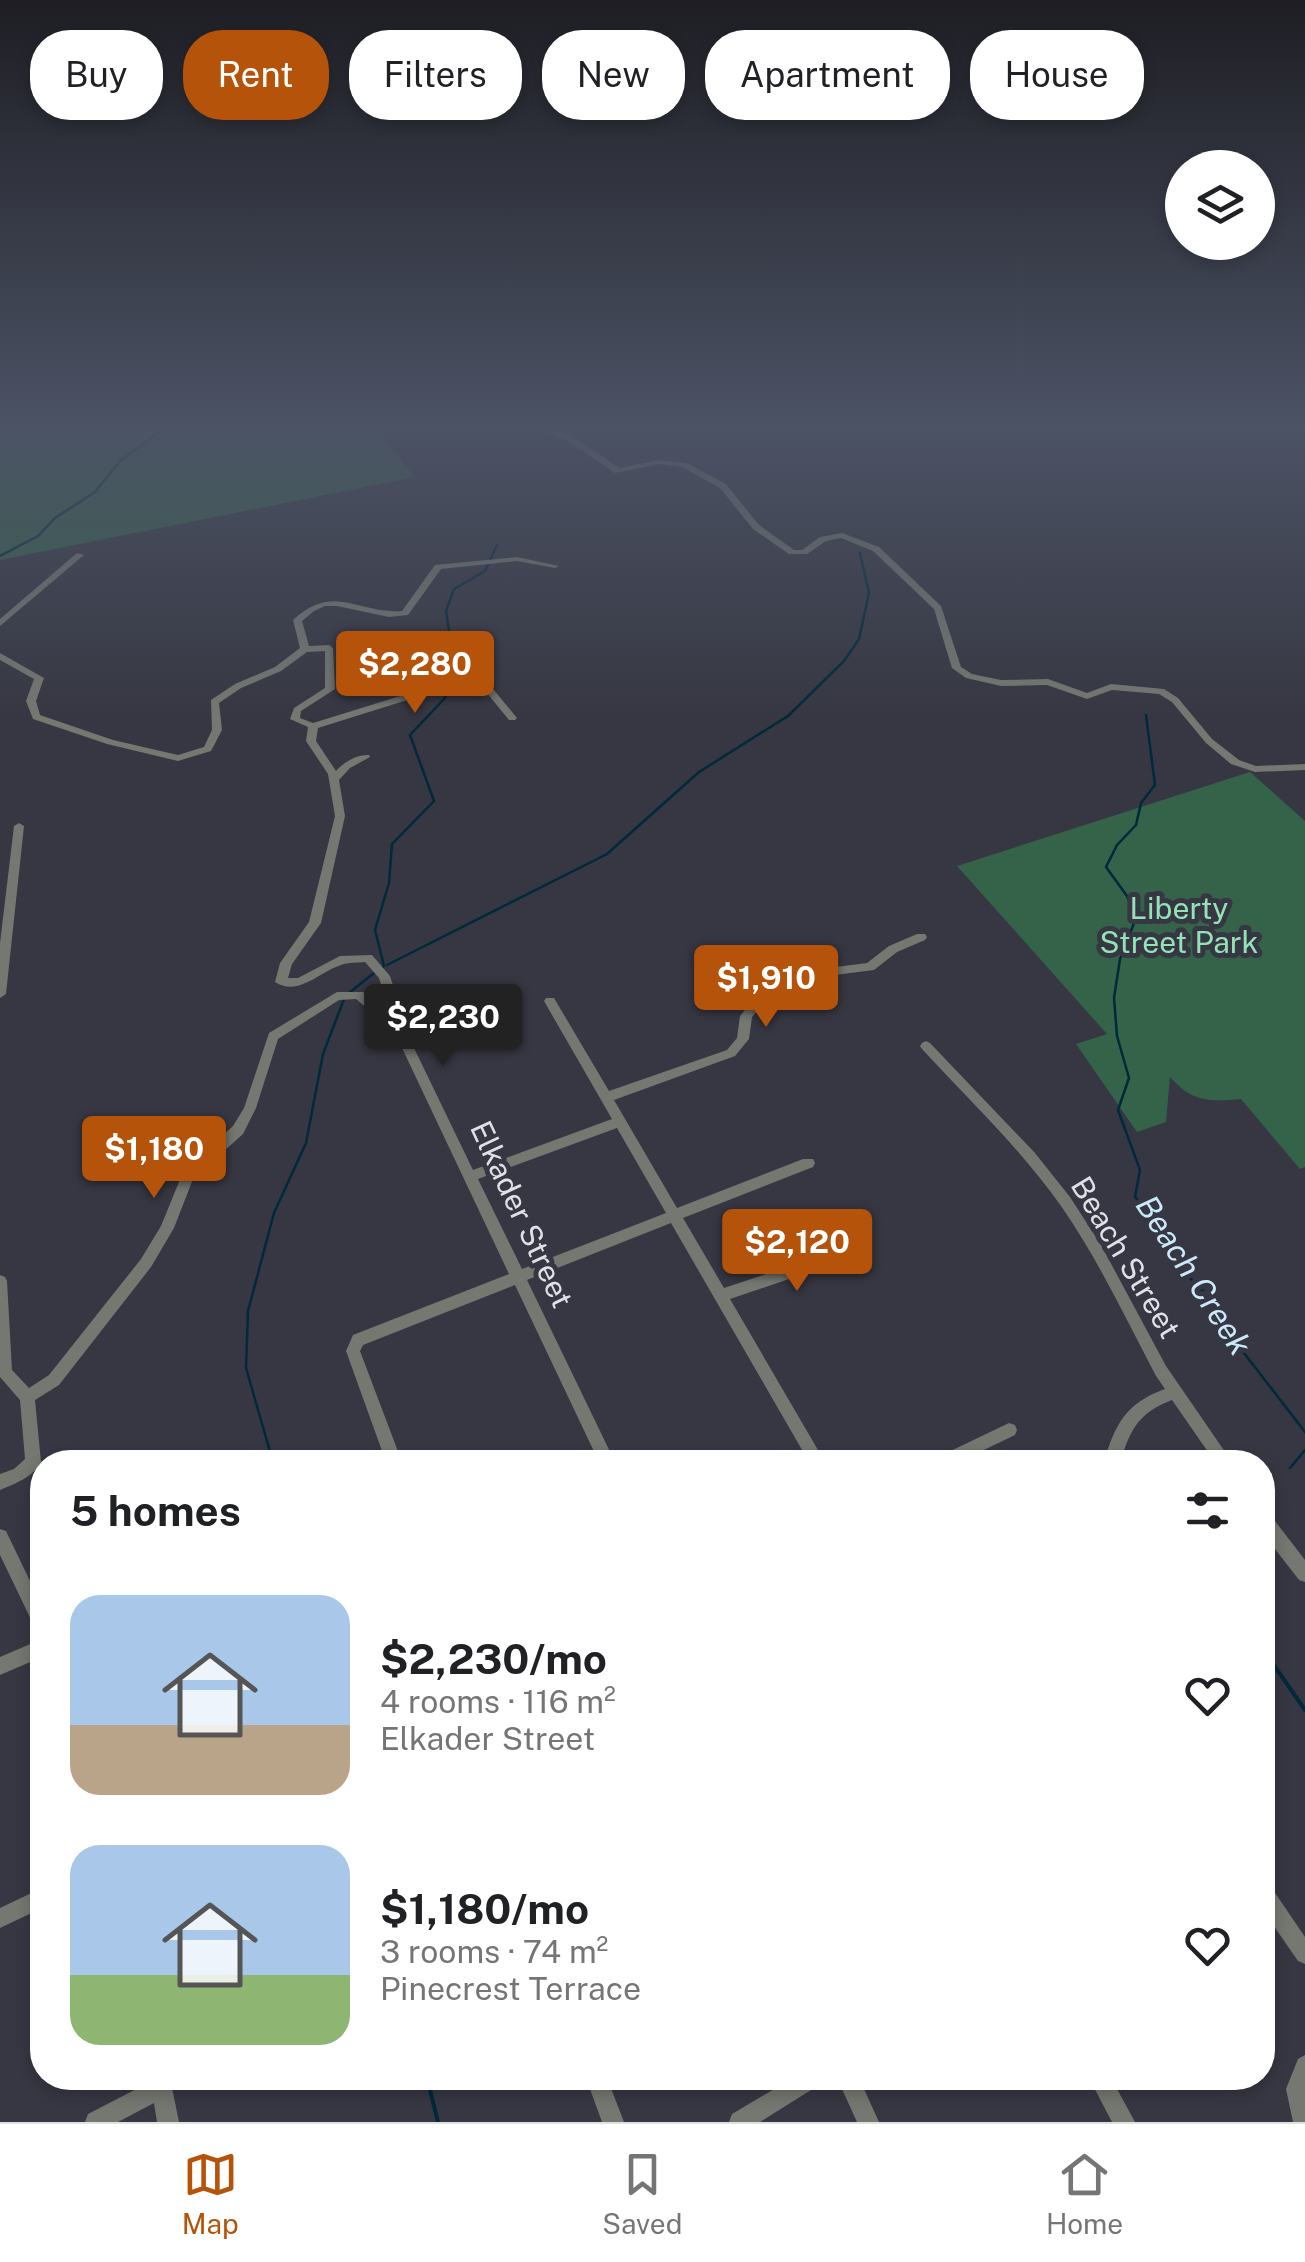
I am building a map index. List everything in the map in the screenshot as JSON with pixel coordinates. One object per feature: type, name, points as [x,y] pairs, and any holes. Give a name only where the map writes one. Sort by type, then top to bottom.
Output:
[{"type":"street","points":[[751,521],[792,552],[804,552],[823,539],[842,535],[876,549],[938,608],[957,668],[969,676],[1001,683],[1048,682],[1087,696],[1105,688],[1161,692],[1174,700],[1209,741],[1245,767],[1305,767]]},
{"type":"street","points":[[0,624],[80,555]]},
{"type":"street","points":[[0,656],[39,678],[31,701],[36,717],[110,742],[178,758],[208,750],[217,730],[214,702],[238,686],[278,669],[305,649],[297,620],[310,606],[338,600],[392,616],[405,613],[438,567],[517,560],[556,566]]},
{"type":"street","name":"Elkader Street","points":[[305,649],[329,648],[331,654],[330,689],[297,710],[296,719],[313,726],[311,741],[334,780],[340,816],[315,922],[286,963],[281,982],[300,982],[340,960],[368,958],[384,976],[402,1032],[601,1450]]},
{"type":"street","points":[[313,726],[468,678],[482,680],[512,718]]},
{"type":"street","points":[[334,780],[346,766],[364,757]]},
{"type":"street","points":[[0,994],[5,889],[18,852],[19,826]]},
{"type":"street","points":[[18,852],[35,849]]},
{"type":"street","points":[[607,1097],[731,1053],[743,1039],[746,1016],[754,1008],[777,1001],[816,973],[870,967],[893,949],[921,936]]},
{"type":"street","points":[[27,1397],[54,1380],[146,1264],[168,1228],[188,1176],[238,1130],[250,1108],[274,1036],[347,996],[359,995],[402,1032]]},
{"type":"street","points":[[550,1000],[810,1450]]},
{"type":"street","name":"Beach Street","points":[[926,1046],[1030,1157],[1065,1201],[1176,1392],[1216,1450]]},
{"type":"street","points":[[470,1176],[621,1121]]},
{"type":"street","points":[[390,1450],[353,1345],[364,1337],[808,1163]]},
{"type":"street","points":[[720,1296],[858,1250]]},
{"type":"street","points":[[0,1281],[6,1372],[10,1382],[27,1397],[32,1450]]},
{"type":"street","points":[[1116,1450],[1128,1418],[1144,1404],[1176,1392]]},
{"type":"street","points":[[968,1450],[1008,1430]]},
{"type":"street","points":[[0,1482],[20,1474],[30,1465]]},
{"type":"street","points":[[1275,1535],[1305,1574]]},
{"type":"street","points":[[0,1537],[30,1599]]},
{"type":"street","points":[[0,1666],[30,1653]]},
{"type":"street","points":[[0,1918],[30,1904]]},
{"type":"street","points":[[1275,1909],[1305,1954]]},
{"type":"street","points":[[1304,2122],[1297,2088],[1305,2066]]},
{"type":"street","points":[[96,2122],[148,2090]]},
{"type":"street","points":[[162,2090],[168,2122]]},
{"type":"street","points":[[602,2090],[613,2122]]},
{"type":"street","points":[[740,2122],[792,2090]]},
{"type":"street","points":[[853,2090],[868,2122]]},
{"type":"street","points":[[1107,2090],[1124,2122]]},
{"type":"green space","points":[[0,521],[195,521],[0,560]]},
{"type":"green space","name":"Liberty Street Park","points":[[1250,772],[1305,821],[1305,1167],[1300,1169],[1241,1099],[1194,1096],[1170,1077],[1166,1122],[1137,1132],[1076,1044],[1107,1034],[957,866]]},
{"type":"waterway","points":[[0,556],[38,536],[52,521]]},
{"type":"waterway","points":[[451,680],[455,669],[446,611],[454,589],[485,571],[497,545]]},
{"type":"waterway","points":[[387,965],[607,854],[699,772],[788,716],[844,661],[859,639],[869,593],[860,553]]},
{"type":"waterway","points":[[380,969],[384,966],[375,930],[389,883],[392,844],[434,801],[410,735],[445,698],[449,688]]},
{"type":"waterway","name":"Beach Creek","points":[[1146,715],[1155,785],[1141,803],[1136,825],[1117,845],[1106,867],[1127,896],[1136,918],[1120,959],[1114,998],[1117,1036],[1129,1078],[1118,1110],[1140,1170],[1135,1197],[1186,1256],[1185,1273],[1203,1291],[1207,1305],[1305,1432]]},
{"type":"waterway","points":[[349,993],[374,973]]},
{"type":"waterway","points":[[270,1450],[246,1368],[248,1311],[274,1213],[306,1143],[323,1054],[344,999]]},
{"type":"waterway","name":"Beach Creek","points":[[1290,1468],[1305,1450]]},
{"type":"waterway","name":"Beach Creek","points":[[1275,1667],[1305,1710]]},
{"type":"waterway","points":[[430,2090],[438,2122]]}]
